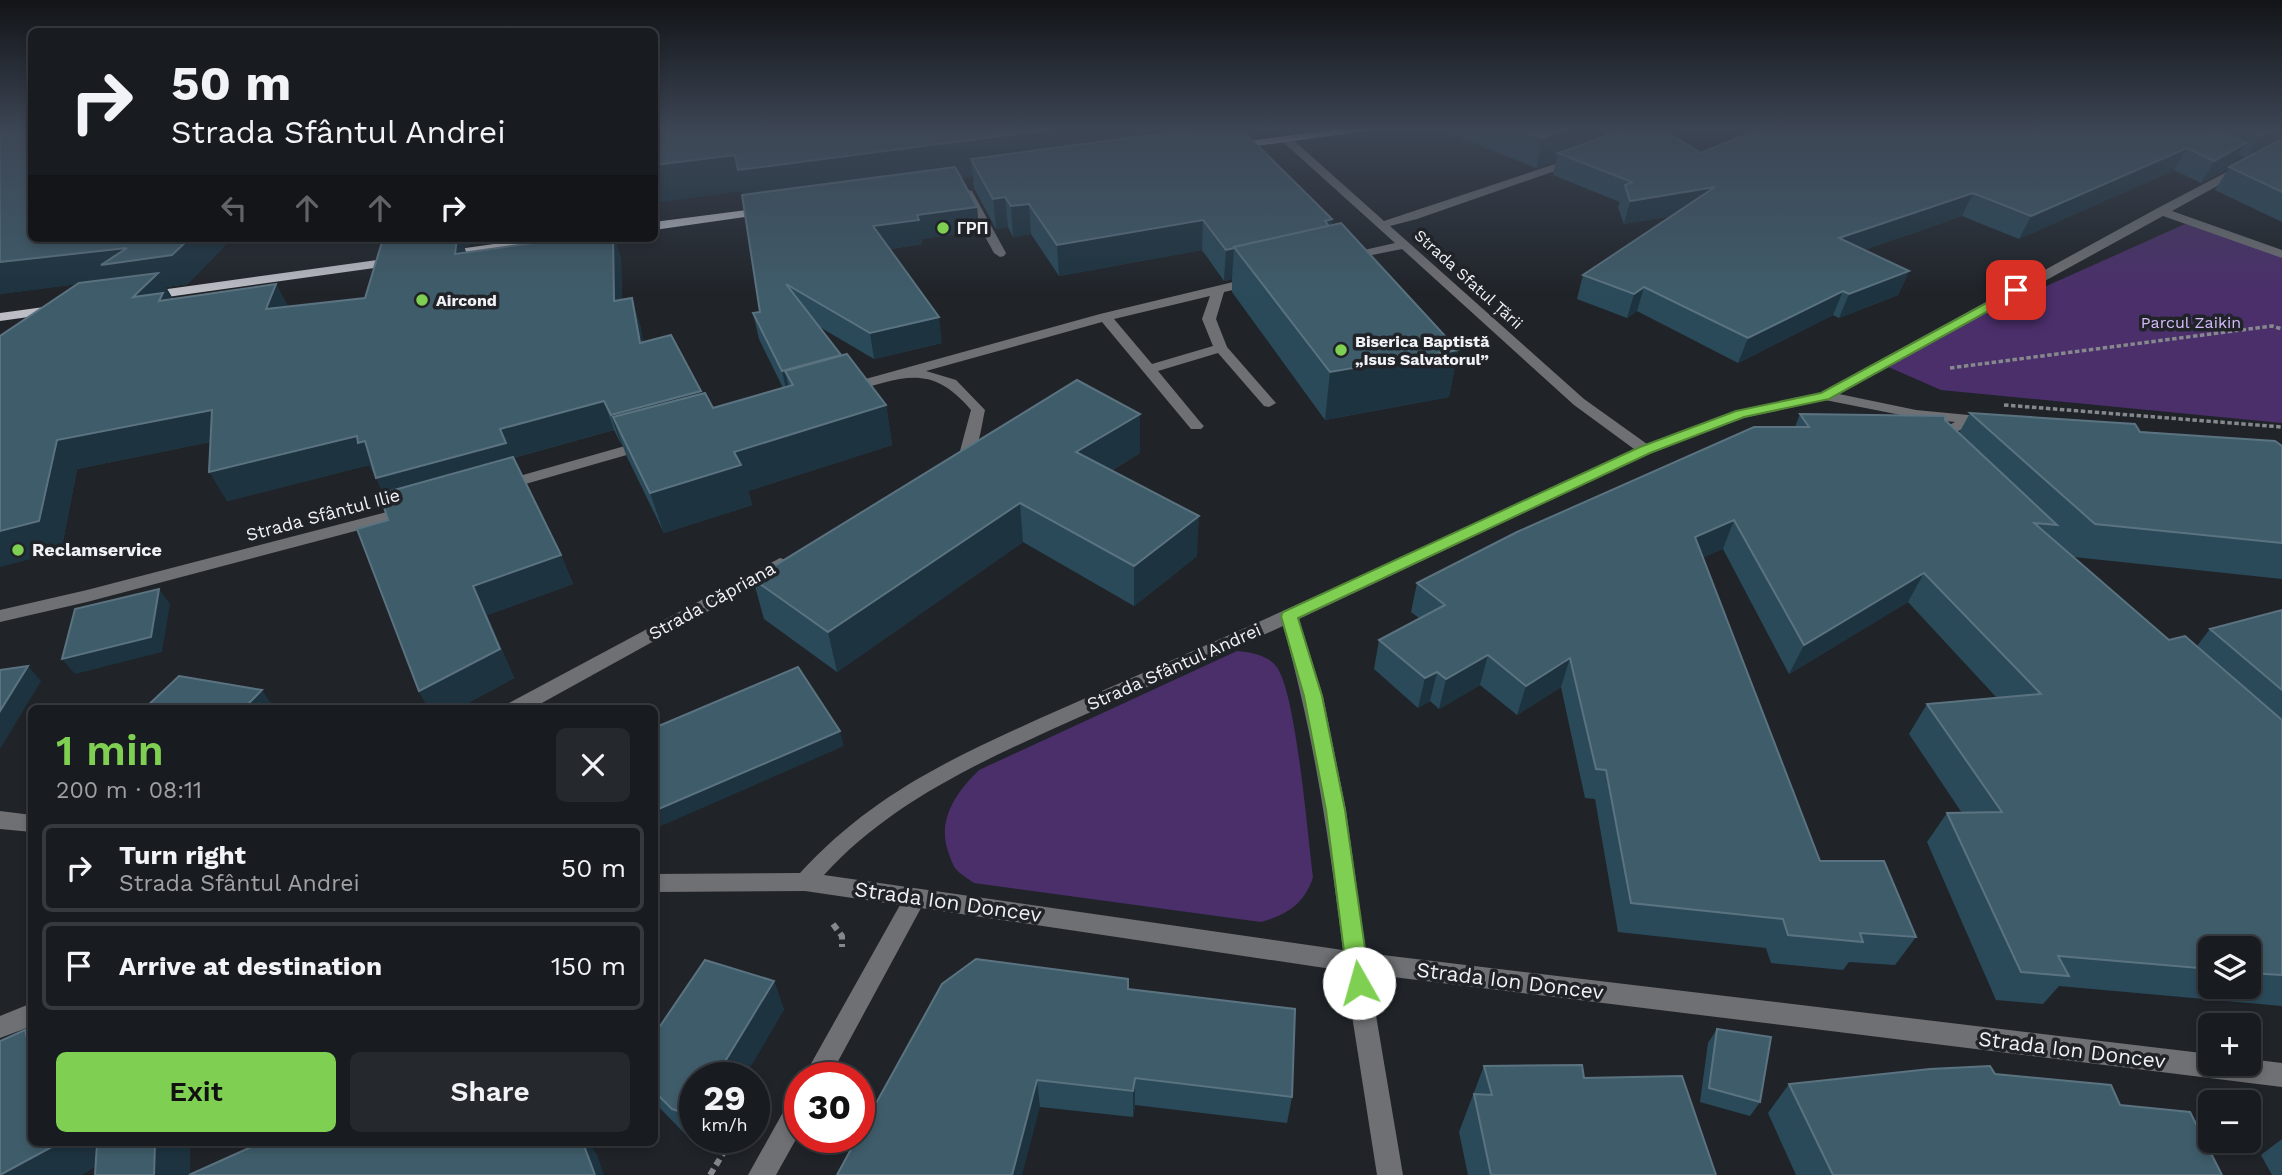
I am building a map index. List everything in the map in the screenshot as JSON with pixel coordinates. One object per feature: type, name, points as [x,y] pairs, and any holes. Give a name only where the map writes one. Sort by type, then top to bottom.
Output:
[{"type":"main road","points":[[950,187],[976,183]]},
{"type":"main road","points":[[658,225],[775,210]]},
{"type":"main road","points":[[128,299],[521,242]]},
{"type":"main road","points":[[0,317],[74,306]]},
{"type":"street","name":"Strada Sfatul Țării","points":[[1334,183],[1599,419],[1645,450]]},
{"type":"street","points":[[1381,225],[1413,217],[1512,183]]},
{"type":"street","name":"Strada Sfântul Andrei","points":[[805,882],[834,850],[878,813],[926,783],[990,749],[1289,616],[1645,450],[1740,414],[1825,396],[2208,183]]},
{"type":"street","points":[[963,185],[1000,253]]},
{"type":"street","points":[[2160,211],[2282,254]]},
{"type":"street","points":[[1337,261],[1404,245]]},
{"type":"street","points":[[830,394],[1105,317],[1271,277]]},
{"type":"street","points":[[1218,289],[1209,319],[1221,348],[1269,403]]},
{"type":"street","points":[[33,329],[47,310]]},
{"type":"street","points":[[1105,317],[1196,426]]},
{"type":"street","points":[[1149,369],[1221,348]]},
{"type":"street","points":[[897,375],[937,375],[958,385],[978,410],[967,453],[940,474]]},
{"type":"street","points":[[1825,396],[1916,414],[1981,420],[1944,432],[1941,446],[1950,455]]},
{"type":"street","points":[[481,492],[669,439]]},
{"type":"street","name":"Strada Sfântul Ilie","points":[[0,616],[428,507]]},
{"type":"street","name":"Strada Căpriana","points":[[521,705],[797,555]]},
{"type":"street","points":[[1289,616],[1313,696],[1336,810],[1364,1025],[1391,1175]]},
{"type":"street","points":[[0,820],[28,824]]},
{"type":"street","name":"Strada Ion Doncev","points":[[658,883],[805,882],[1356,962],[2282,1075]]},
{"type":"street","points":[[825,1062],[916,897]]},
{"type":"street","points":[[0,1027],[28,1016]]},
{"type":"street","points":[[761,1175],[784,1135]]},
{"type":"path","points":[[1946,369],[2272,326],[2282,327]]},
{"type":"path","points":[[1993,404],[2282,427]]},
{"type":"path","points":[[828,918],[842,936],[842,959]]},
{"type":"path","points":[[710,1175],[724,1153]]},
{"type":"green space","name":"Parcul Zaikin","points":[[2185,224],[2282,256],[2282,423],[1941,390],[1877,362]]},
{"type":"green space","points":[[1237,651],[1258,655],[1276,666],[1290,704],[1313,877],[1305,894],[1294,907],[1261,922],[974,883],[955,868],[946,842],[947,819],[956,798],[979,770]]},
{"type":"building","points":[[0,183],[28,183],[28,242],[186,242],[172,255],[101,265],[127,248],[0,262]]},
{"type":"building","points":[[835,183],[964,183],[977,207],[917,215],[919,220],[873,226],[939,317],[870,333],[786,284],[841,355],[782,371],[753,313],[760,312],[742,195]]},
{"type":"building","points":[[984,183],[1295,183],[1332,219],[1325,221],[1329,226],[1226,250],[1203,220],[1057,245],[1029,204],[1011,206],[1005,197],[993,199]]},
{"type":"building","points":[[1630,183],[2107,183],[2031,216],[1973,193],[1839,238],[1909,271],[1849,294],[1843,291],[1748,338],[1644,287],[1634,294],[1583,275],[1715,187],[1630,201],[1625,185]]},
{"type":"building","points":[[2263,183],[2282,183],[2282,192]]},
{"type":"building","points":[[1341,223],[1458,350],[1330,372],[1234,247]]},
{"type":"building","points":[[382,242],[456,242],[455,254],[540,242],[613,242],[614,301],[632,298],[640,343],[671,335],[701,391],[611,415],[604,401],[500,429],[506,443],[376,478],[365,441],[358,443],[357,436],[209,472],[212,410],[57,440],[39,521],[0,531],[0,336],[79,283],[158,273],[133,297],[163,293],[159,301],[276,284],[266,309],[365,298]]},
{"type":"building","points":[[847,354],[886,405],[734,452],[741,465],[650,493],[613,417],[705,393],[713,408],[793,385],[785,371]]},
{"type":"building","points":[[1077,380],[1140,414],[1076,452],[1199,516],[1134,566],[1020,503],[828,632],[753,579]]},
{"type":"building","points":[[1970,413],[2135,424],[2140,432],[2275,441],[2282,446],[2282,543],[2095,524]]},
{"type":"building","points":[[1800,414],[1945,416],[1945,420],[2057,525],[2034,523],[2169,640],[2185,636],[2282,720],[2282,975],[2261,974],[2261,936],[2198,936],[2198,968],[2058,956],[2069,976],[2021,972],[1947,813],[2002,812],[1927,704],[2041,694],[1924,573],[1804,645],[1734,520],[1695,537],[1820,861],[1884,861],[1916,937],[1860,933],[1863,942],[1788,935],[1783,919],[1631,903],[1606,770],[1596,769],[1570,658],[1526,686],[1488,655],[1446,679],[1437,672],[1425,678],[1379,640],[1445,605],[1417,583],[1517,532],[1754,427],[1809,427]]},
{"type":"building","points":[[513,457],[561,555],[473,586],[500,649],[419,691],[357,529],[388,520],[380,494]]},
{"type":"building","points":[[159,589],[151,637],[62,659],[75,609]]},
{"type":"building","points":[[2282,610],[2282,690],[2210,629]]},
{"type":"building","points":[[28,666],[0,711],[0,670]]},
{"type":"building","points":[[798,667],[840,731],[658,809],[658,726]]},
{"type":"building","points":[[179,676],[262,690],[247,705],[148,705]]},
{"type":"building","points":[[976,959],[1128,979],[1128,989],[1295,1009],[1292,1097],[1135,1078],[1133,1091],[1037,1080],[1012,1175],[837,1175],[849,1153],[875,1153],[875,1105],[942,984]]},
{"type":"building","points":[[705,960],[774,981],[725,1062],[679,1062],[679,1111],[672,1109],[658,1095],[658,1029]]},
{"type":"building","points":[[1717,1029],[1771,1037],[1760,1102],[1709,1088]]},
{"type":"building","points":[[25,1030],[28,1042],[28,1146],[53,1146],[0,1175],[0,1041]]},
{"type":"building","points":[[1582,1065],[1584,1078],[1682,1076],[1716,1175],[1491,1175],[1474,1094],[1492,1095],[1484,1066]]},
{"type":"building","points":[[1990,1066],[1995,1074],[2111,1085],[2120,1105],[2190,1112],[2198,1128],[2198,1153],[2211,1153],[2222,1175],[1833,1175],[1789,1084],[1930,1069]]},
{"type":"building","points":[[97,1146],[155,1146],[154,1175],[95,1175]]},
{"type":"building","points":[[253,1146],[584,1146],[595,1175],[189,1175]]},
{"type":"place","name":"ГРП","points":[[943,228]]},
{"type":"place","name":"Aircond","points":[[422,300]]},
{"type":"place","name":"Biserica Baptistă „Isus Salvatorul”","points":[[1341,350]]},
{"type":"place","name":"Reclamservice","points":[[18,550]]},
{"type":"route","points":[[1359,983],[1336,810],[1313,696],[1289,616],[1645,450],[1740,414],[1825,396],[2016,290]]}]
